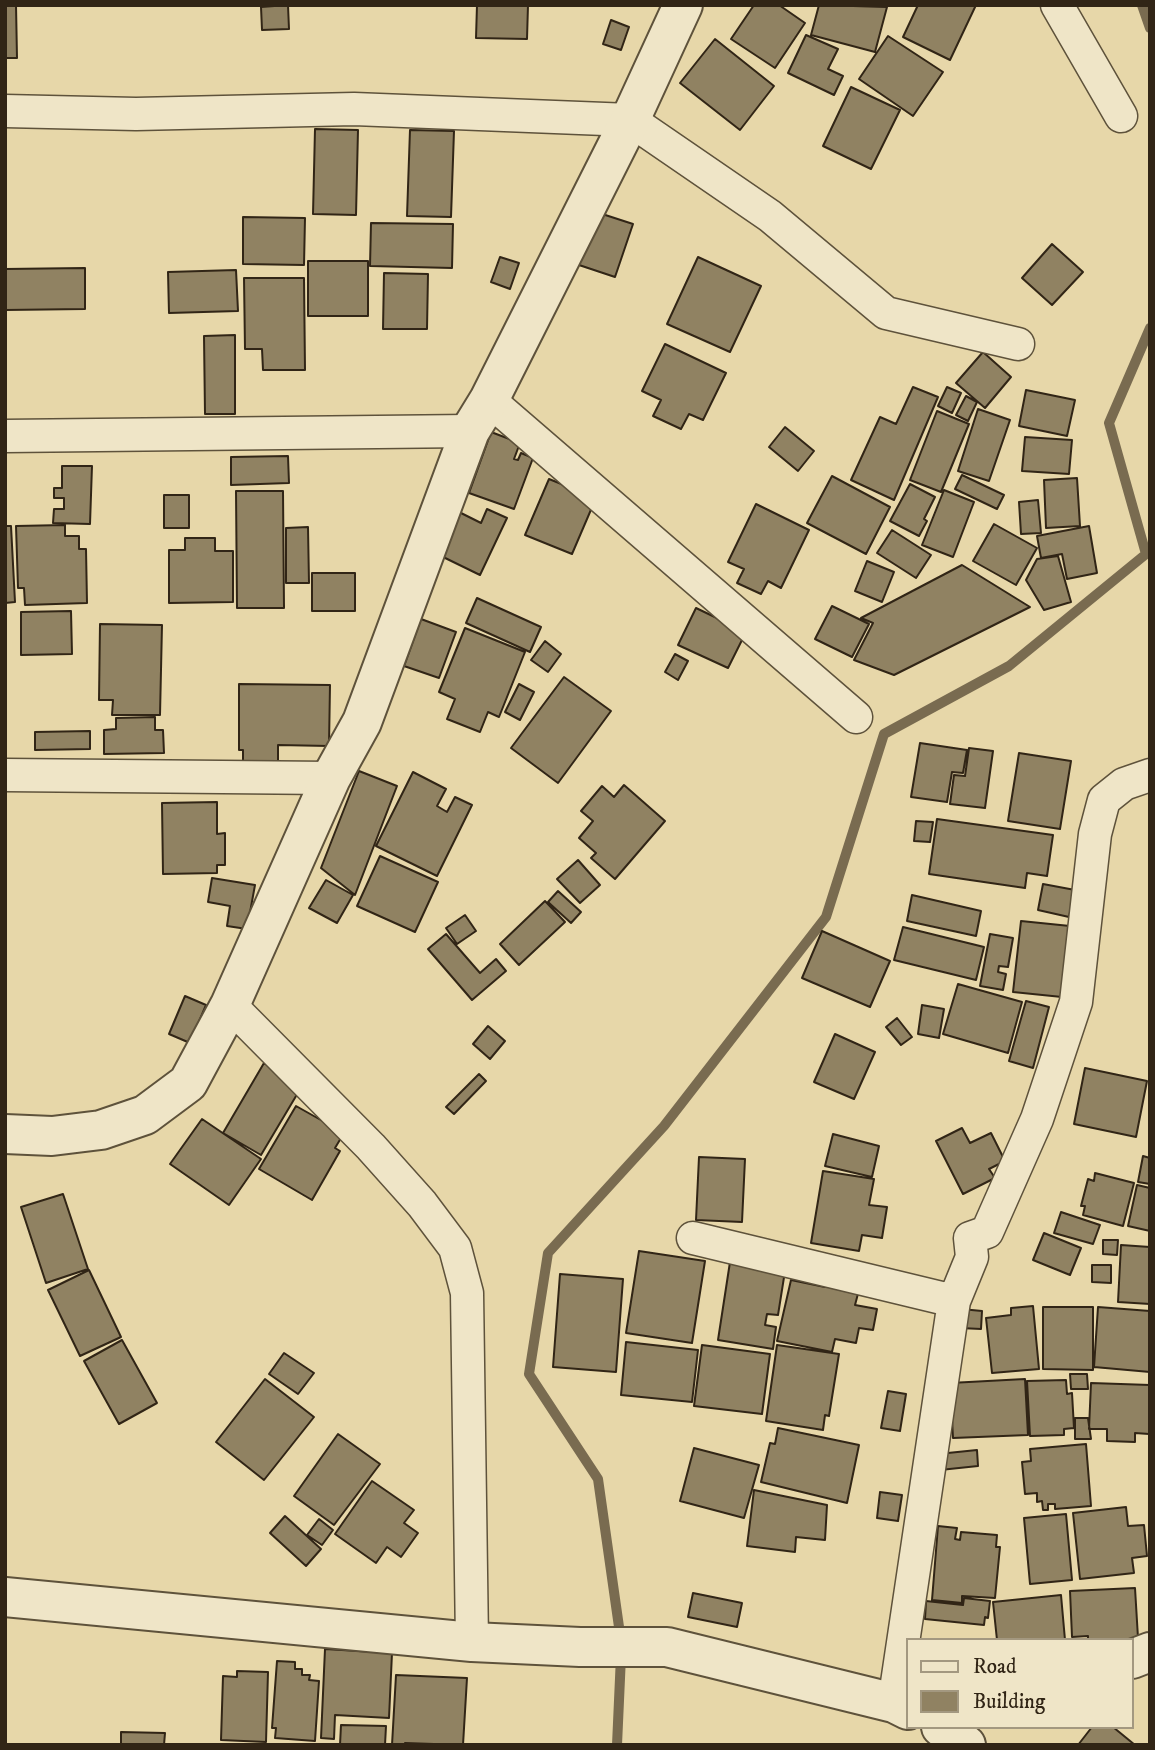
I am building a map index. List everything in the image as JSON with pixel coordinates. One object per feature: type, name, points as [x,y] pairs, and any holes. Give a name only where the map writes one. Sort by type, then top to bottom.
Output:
[{"type":"street","points":[[5,1134],[52,1136],[101,1130],[145,1115],[188,1083],[230,1005],[331,778],[362,722],[479,415],[630,120],[683,5]]},
{"type":"street","points":[[1057,5],[1121,116]]},
{"type":"street","points":[[5,111],[136,114],[354,108],[630,120],[770,216],[886,313],[1018,344]]},
{"type":"street","points":[[5,436],[479,415],[856,716]]},
{"type":"street","points":[[5,775],[331,778]]},
{"type":"street","points":[[910,1638],[954,1301],[972,1257],[970,1237],[987,1232],[1037,1119],[1076,1002],[1095,834],[1104,800],[1124,784],[1150,775]]},
{"type":"street","points":[[230,1005],[371,1147],[422,1204],[455,1248],[467,1293],[472,1642]]},
{"type":"street","points":[[693,1237],[954,1301]]},
{"type":"street","points":[[5,1597],[472,1642],[580,1647],[667,1647],[901,1707],[906,1669]]},
{"type":"building","points":[[5,5],[16,5],[17,58],[5,58]]},
{"type":"building","points":[[288,5],[289,29],[262,30],[261,7]]},
{"type":"building","points":[[477,5],[528,5],[527,39],[476,38]]},
{"type":"building","points":[[754,5],[779,5],[805,23],[775,68],[731,39]]},
{"type":"building","points":[[819,5],[887,7],[875,52],[811,35]]},
{"type":"building","points":[[918,5],[976,5],[950,60],[903,37]]},
{"type":"building","points":[[611,20],[629,27],[621,50],[603,44]]},
{"type":"building","points":[[806,35],[838,49],[828,69],[843,76],[834,95],[788,73]]},
{"type":"building","points":[[888,36],[943,72],[913,116],[859,79]]},
{"type":"building","points":[[715,39],[774,86],[740,130],[680,83]]},
{"type":"building","points":[[851,87],[900,110],[871,169],[823,146]]},
{"type":"building","points":[[315,129],[358,130],[356,215],[313,214]]},
{"type":"building","points":[[410,130],[454,131],[451,217],[407,216]]},
{"type":"building","points":[[593,211],[633,224],[615,277],[576,264]]},
{"type":"building","points":[[243,217],[305,218],[304,265],[243,264]]},
{"type":"building","points":[[371,223],[453,224],[452,268],[370,266]]},
{"type":"building","points":[[1052,244],[1083,272],[1052,305],[1022,278]]},
{"type":"building","points":[[500,257],[519,263],[510,289],[491,282]]},
{"type":"building","points":[[698,257],[761,286],[730,352],[667,324]]},
{"type":"building","points":[[308,261],[368,261],[368,316],[308,316]]},
{"type":"building","points":[[85,268],[85,309],[5,310],[5,269]]},
{"type":"building","points":[[236,270],[238,311],[169,313],[168,272]]},
{"type":"building","points":[[384,273],[428,274],[427,329],[383,329]]},
{"type":"building","points":[[244,278],[304,278],[305,370],[263,370],[262,349],[245,349]]},
{"type":"building","points":[[235,335],[235,414],[205,414],[204,336]]},
{"type":"building","points":[[665,344],[726,373],[703,420],[689,414],[681,429],[653,416],[661,400],[642,391]]},
{"type":"building","points":[[983,352],[1011,377],[985,408],[956,383]]},
{"type":"building","points":[[913,387],[938,397],[894,500],[851,480],[880,417],[896,424]]},
{"type":"building","points":[[947,387],[961,393],[952,413],[938,406]]},
{"type":"building","points":[[1026,390],[1075,400],[1067,436],[1019,426]]},
{"type":"building","points":[[966,396],[977,402],[968,421],[956,415]]},
{"type":"building","points":[[978,409],[1010,420],[989,481],[958,471]]},
{"type":"building","points":[[937,411],[969,424],[941,492],[910,480]]},
{"type":"building","points":[[785,427],[814,451],[798,471],[769,447]]},
{"type":"building","points":[[491,432],[520,443],[514,459],[518,460],[521,453],[533,458],[514,509],[469,493]]},
{"type":"building","points":[[1025,437],[1072,440],[1069,474],[1022,471]]},
{"type":"building","points":[[288,456],[289,483],[231,485],[231,457]]},
{"type":"building","points":[[62,466],[92,466],[90,524],[53,523],[54,509],[64,509],[64,498],[54,498],[54,488],[62,488]]},
{"type":"building","points":[[962,475],[1004,495],[997,509],[955,489]]},
{"type":"building","points":[[832,476],[890,507],[866,554],[807,523]]},
{"type":"building","points":[[1077,478],[1080,526],[1046,528],[1044,480]]},
{"type":"building","points":[[549,479],[596,498],[572,554],[525,535]]},
{"type":"building","points":[[910,484],[935,497],[919,536],[890,521]]},
{"type":"building","points":[[944,490],[974,502],[953,557],[922,545]]},
{"type":"building","points":[[236,491],[283,491],[284,608],[237,608]]},
{"type":"building","points":[[164,495],[189,495],[189,528],[164,528]]},
{"type":"building","points":[[1038,500],[1041,533],[1021,534],[1019,502]]},
{"type":"building","points":[[756,504],[809,530],[781,588],[768,581],[761,594],[737,583],[744,569],[728,562]]},
{"type":"building","points":[[487,509],[507,518],[480,575],[439,555],[459,512],[481,523]]},
{"type":"building","points":[[994,524],[1037,548],[1016,585],[973,561]]},
{"type":"building","points":[[65,525],[65,536],[79,536],[79,549],[86,549],[87,603],[25,605],[24,588],[18,588],[16,526]]},
{"type":"building","points":[[5,526],[11,526],[15,602],[5,603]]},
{"type":"building","points":[[1089,526],[1097,573],[1067,579],[1062,554],[1041,558],[1037,536]]},
{"type":"building","points":[[308,527],[309,583],[286,583],[286,528]]},
{"type":"building","points":[[892,530],[931,555],[916,578],[877,553]]},
{"type":"building","points":[[185,538],[215,538],[215,551],[233,551],[233,602],[169,603],[169,550],[185,550]]},
{"type":"building","points":[[1058,556],[1071,602],[1044,610],[1026,580],[1037,559]]},
{"type":"building","points":[[867,561],[894,572],[882,602],[855,591]]},
{"type":"building","points":[[962,565],[1030,607],[894,675],[854,660],[873,623],[861,618]]},
{"type":"building","points":[[312,573],[355,573],[355,611],[312,611]]},
{"type":"building","points":[[477,598],[541,627],[530,652],[466,623]]},
{"type":"building","points":[[832,606],[869,624],[852,657],[815,639]]},
{"type":"building","points":[[696,608],[746,632],[728,668],[678,645]]},
{"type":"building","points":[[71,611],[72,654],[21,655],[21,612]]},
{"type":"building","points":[[421,619],[456,632],[439,678],[404,666]]},
{"type":"building","points":[[100,624],[162,625],[160,715],[112,715],[113,700],[99,700]]},
{"type":"building","points":[[465,628],[525,652],[499,717],[488,712],[480,732],[447,719],[455,699],[439,692]]},
{"type":"building","points":[[545,641],[561,654],[548,672],[531,660]]},
{"type":"building","points":[[675,654],[688,661],[678,680],[665,672]]},
{"type":"building","points":[[564,677],[611,711],[558,783],[511,748]]},
{"type":"building","points":[[239,684],[330,685],[329,746],[278,745],[278,765],[243,764],[243,750],[239,750]]},
{"type":"building","points":[[519,684],[534,692],[520,720],[505,712]]},
{"type":"building","points":[[155,717],[155,730],[163,730],[164,753],[104,754],[104,730],[116,729],[116,718]]},
{"type":"building","points":[[90,731],[90,749],[35,750],[35,732]]},
{"type":"building","points":[[920,743],[967,750],[963,773],[952,772],[947,802],[911,797]]},
{"type":"building","points":[[969,748],[993,751],[985,808],[950,804],[954,775],[965,776]]},
{"type":"building","points":[[1019,753],[1071,761],[1060,829],[1008,821]]},
{"type":"building","points":[[359,771],[397,786],[355,895],[321,868]]},
{"type":"building","points":[[413,772],[446,789],[437,806],[447,812],[455,797],[472,805],[437,876],[376,846]]},
{"type":"building","points":[[624,785],[665,821],[615,879],[591,858],[596,853],[579,838],[593,821],[581,811],[602,786],[614,797]]},
{"type":"building","points":[[217,802],[217,834],[225,833],[225,865],[217,865],[217,873],[163,874],[162,803]]},
{"type":"building","points":[[937,819],[1053,835],[1047,876],[1027,873],[1025,888],[929,874]]},
{"type":"building","points":[[916,821],[933,822],[930,842],[914,841]]},
{"type":"building","points":[[380,856],[438,882],[415,932],[357,906]]},
{"type":"building","points":[[578,860],[600,885],[580,903],[557,879]]},
{"type":"building","points":[[212,878],[255,885],[247,929],[227,926],[230,906],[208,902]]},
{"type":"building","points":[[326,880],[353,895],[337,923],[309,908]]},
{"type":"building","points":[[1043,884],[1075,890],[1069,917],[1038,910]]},
{"type":"building","points":[[558,891],[581,912],[571,923],[548,902]]},
{"type":"building","points":[[912,895],[981,911],[976,936],[907,921]]},
{"type":"building","points":[[545,901],[565,922],[519,965],[500,944]]},
{"type":"building","points":[[465,915],[476,931],[457,944],[446,928]]},
{"type":"building","points":[[1021,921],[1070,926],[1062,997],[1013,992]]},
{"type":"building","points":[[903,927],[984,947],[976,980],[894,960]]},
{"type":"building","points":[[822,931],[890,961],[870,1007],[802,978]]},
{"type":"building","points":[[446,934],[480,973],[496,959],[506,971],[472,1000],[428,949]]},
{"type":"building","points":[[990,934],[1013,938],[1008,967],[999,966],[998,972],[1006,974],[1003,990],[980,986]]},
{"type":"building","points":[[958,984],[1022,1002],[1008,1053],[943,1034]]},
{"type":"building","points":[[185,996],[206,1005],[190,1043],[169,1034]]},
{"type":"building","points":[[1026,1001],[1049,1007],[1033,1068],[1009,1061]]},
{"type":"building","points":[[922,1005],[944,1009],[939,1038],[918,1034]]},
{"type":"building","points":[[897,1018],[912,1037],[901,1045],[886,1027]]},
{"type":"building","points":[[488,1026],[505,1041],[490,1059],[473,1044]]},
{"type":"building","points":[[835,1034],[875,1052],[854,1099],[814,1082]]},
{"type":"building","points":[[264,1063],[302,1086],[261,1155],[223,1133]]},
{"type":"building","points":[[1085,1068],[1147,1081],[1136,1137],[1074,1124]]},
{"type":"building","points":[[479,1074],[486,1081],[454,1114],[446,1107]]},
{"type":"building","points":[[296,1106],[344,1133],[335,1148],[340,1151],[312,1200],[259,1169]]},
{"type":"building","points":[[202,1119],[261,1159],[229,1205],[170,1164]]},
{"type":"building","points":[[962,1128],[970,1143],[991,1133],[1005,1161],[989,1169],[995,1178],[963,1194],[936,1141]]},
{"type":"building","points":[[833,1134],[879,1146],[872,1177],[825,1166]]},
{"type":"building","points":[[1143,1156],[1150,1158],[1150,1184],[1138,1182]]},
{"type":"building","points":[[699,1157],[745,1159],[742,1222],[696,1220]]},
{"type":"building","points":[[823,1171],[874,1179],[869,1205],[887,1207],[882,1238],[862,1235],[859,1251],[811,1243]]},
{"type":"building","points":[[1095,1173],[1134,1183],[1123,1226],[1083,1215],[1085,1206],[1081,1206],[1088,1179],[1094,1181]]},
{"type":"building","points":[[1137,1185],[1150,1188],[1150,1231],[1128,1226]]},
{"type":"building","points":[[63,1194],[88,1269],[46,1283],[21,1207]]},
{"type":"building","points":[[1061,1212],[1100,1225],[1093,1244],[1054,1233]]},
{"type":"building","points":[[1044,1233],[1081,1248],[1070,1275],[1033,1260]]},
{"type":"building","points":[[1103,1240],[1118,1240],[1117,1255],[1103,1254]]},
{"type":"building","points":[[1121,1245],[1150,1247],[1150,1304],[1118,1302]]},
{"type":"building","points":[[639,1251],[705,1261],[692,1343],[626,1333]]},
{"type":"building","points":[[730,1262],[785,1271],[778,1315],[767,1314],[765,1325],[776,1327],[773,1349],[718,1340]]},
{"type":"building","points":[[1092,1265],[1111,1265],[1111,1283],[1092,1282]]},
{"type":"building","points":[[89,1270],[121,1337],[80,1356],[48,1290]]},
{"type":"building","points":[[560,1274],[623,1279],[616,1372],[553,1367]]},
{"type":"building","points":[[791,1280],[825,1287],[826,1283],[859,1290],[855,1305],[877,1309],[873,1330],[859,1328],[856,1343],[835,1339],[832,1352],[777,1341]]},
{"type":"building","points":[[1033,1306],[1039,1369],[992,1373],[986,1318],[1011,1315],[1011,1308]]},
{"type":"building","points":[[1043,1307],[1093,1307],[1093,1370],[1043,1369]]},
{"type":"building","points":[[1098,1307],[1150,1311],[1150,1372],[1094,1367]]},
{"type":"building","points":[[961,1309],[982,1311],[981,1329],[960,1328]]},
{"type":"building","points":[[122,1340],[157,1403],[119,1424],[84,1361]]},
{"type":"building","points":[[626,1342],[698,1350],[692,1402],[621,1395]]},
{"type":"building","points":[[702,1345],[770,1354],[762,1414],[694,1406]]},
{"type":"building","points":[[777,1345],[839,1354],[829,1416],[825,1415],[823,1430],[766,1421]]},
{"type":"building","points":[[284,1353],[314,1373],[298,1394],[269,1374]]},
{"type":"building","points":[[1070,1374],[1087,1374],[1088,1389],[1071,1389]]},
{"type":"building","points":[[265,1379],[314,1417],[264,1480],[216,1442]]},
{"type":"building","points":[[1025,1379],[1028,1435],[953,1438],[950,1383]]},
{"type":"building","points":[[1066,1380],[1067,1394],[1072,1393],[1074,1428],[1064,1429],[1064,1435],[1030,1436],[1027,1381]]},
{"type":"building","points":[[1091,1383],[1150,1385],[1149,1434],[1135,1433],[1135,1442],[1107,1441],[1107,1429],[1089,1429]]},
{"type":"building","points":[[888,1391],[906,1394],[900,1431],[881,1428]]},
{"type":"building","points":[[1075,1418],[1088,1418],[1091,1439],[1075,1439]]},
{"type":"building","points":[[778,1428],[859,1445],[847,1503],[761,1482],[770,1443],[775,1444]]},
{"type":"building","points":[[338,1434],[380,1464],[334,1525],[294,1496]]},
{"type":"building","points":[[1086,1444],[1091,1506],[1055,1509],[1055,1504],[1048,1504],[1048,1510],[1043,1510],[1042,1501],[1037,1502],[1037,1493],[1025,1494],[1022,1462],[1031,1461],[1030,1449]]},
{"type":"building","points":[[694,1448],[759,1465],[744,1518],[680,1501]]},
{"type":"building","points":[[977,1450],[978,1466],[940,1470],[938,1454]]},
{"type":"building","points":[[372,1481],[414,1510],[404,1523],[418,1533],[401,1557],[387,1547],[376,1563],[335,1534]]},
{"type":"building","points":[[754,1490],[827,1505],[825,1540],[796,1537],[795,1552],[747,1546]]},
{"type":"building","points":[[880,1492],[902,1495],[898,1521],[877,1518]]},
{"type":"building","points":[[1126,1507],[1128,1526],[1144,1525],[1147,1556],[1132,1558],[1134,1573],[1080,1579],[1073,1513]]},
{"type":"building","points":[[1066,1514],[1072,1580],[1030,1584],[1024,1518]]},
{"type":"building","points":[[285,1516],[321,1549],[306,1566],[270,1533]]},
{"type":"building","points":[[319,1519],[333,1530],[322,1545],[307,1535]]},
{"type":"building","points":[[938,1526],[957,1528],[955,1539],[960,1540],[961,1532],[997,1535],[996,1547],[1000,1547],[995,1598],[962,1596],[962,1603],[932,1600]]},
{"type":"building","points":[[1135,1588],[1138,1638],[1072,1637],[1070,1591]]},
{"type":"building","points":[[693,1593],[742,1603],[737,1627],[688,1617]]},
{"type":"building","points":[[1061,1595],[1065,1638],[997,1638],[993,1602]]},
{"type":"building","points":[[964,1598],[990,1601],[988,1618],[985,1617],[984,1625],[925,1619],[926,1601],[963,1605]]},
{"type":"building","points":[[325,1649],[392,1653],[389,1718],[335,1715],[334,1739],[321,1738]]},
{"type":"building","points":[[277,1661],[295,1662],[295,1669],[302,1669],[302,1675],[310,1675],[309,1680],[319,1681],[315,1741],[275,1738],[276,1728],[272,1728]]},
{"type":"building","points":[[237,1671],[268,1672],[266,1742],[221,1740],[223,1676],[237,1677]]},
{"type":"building","points":[[396,1675],[467,1678],[463,1745],[392,1745]]},
{"type":"building","points":[[341,1725],[386,1726],[385,1745],[340,1745]]},
{"type":"building","points":[[1090,1729],[1115,1729],[1135,1745],[1078,1745]]},
{"type":"building","points":[[121,1732],[165,1733],[164,1745],[121,1745]]},
{"type":"waterway","points":[[1142,5],[1150,28]]},
{"type":"waterway","points":[[621,1641],[598,1479],[529,1374],[548,1253],[664,1126],[826,917],[884,734],[1009,666],[1146,554],[1109,423],[1150,328]]},
{"type":"waterway","points":[[617,1745],[621,1656]]}]
